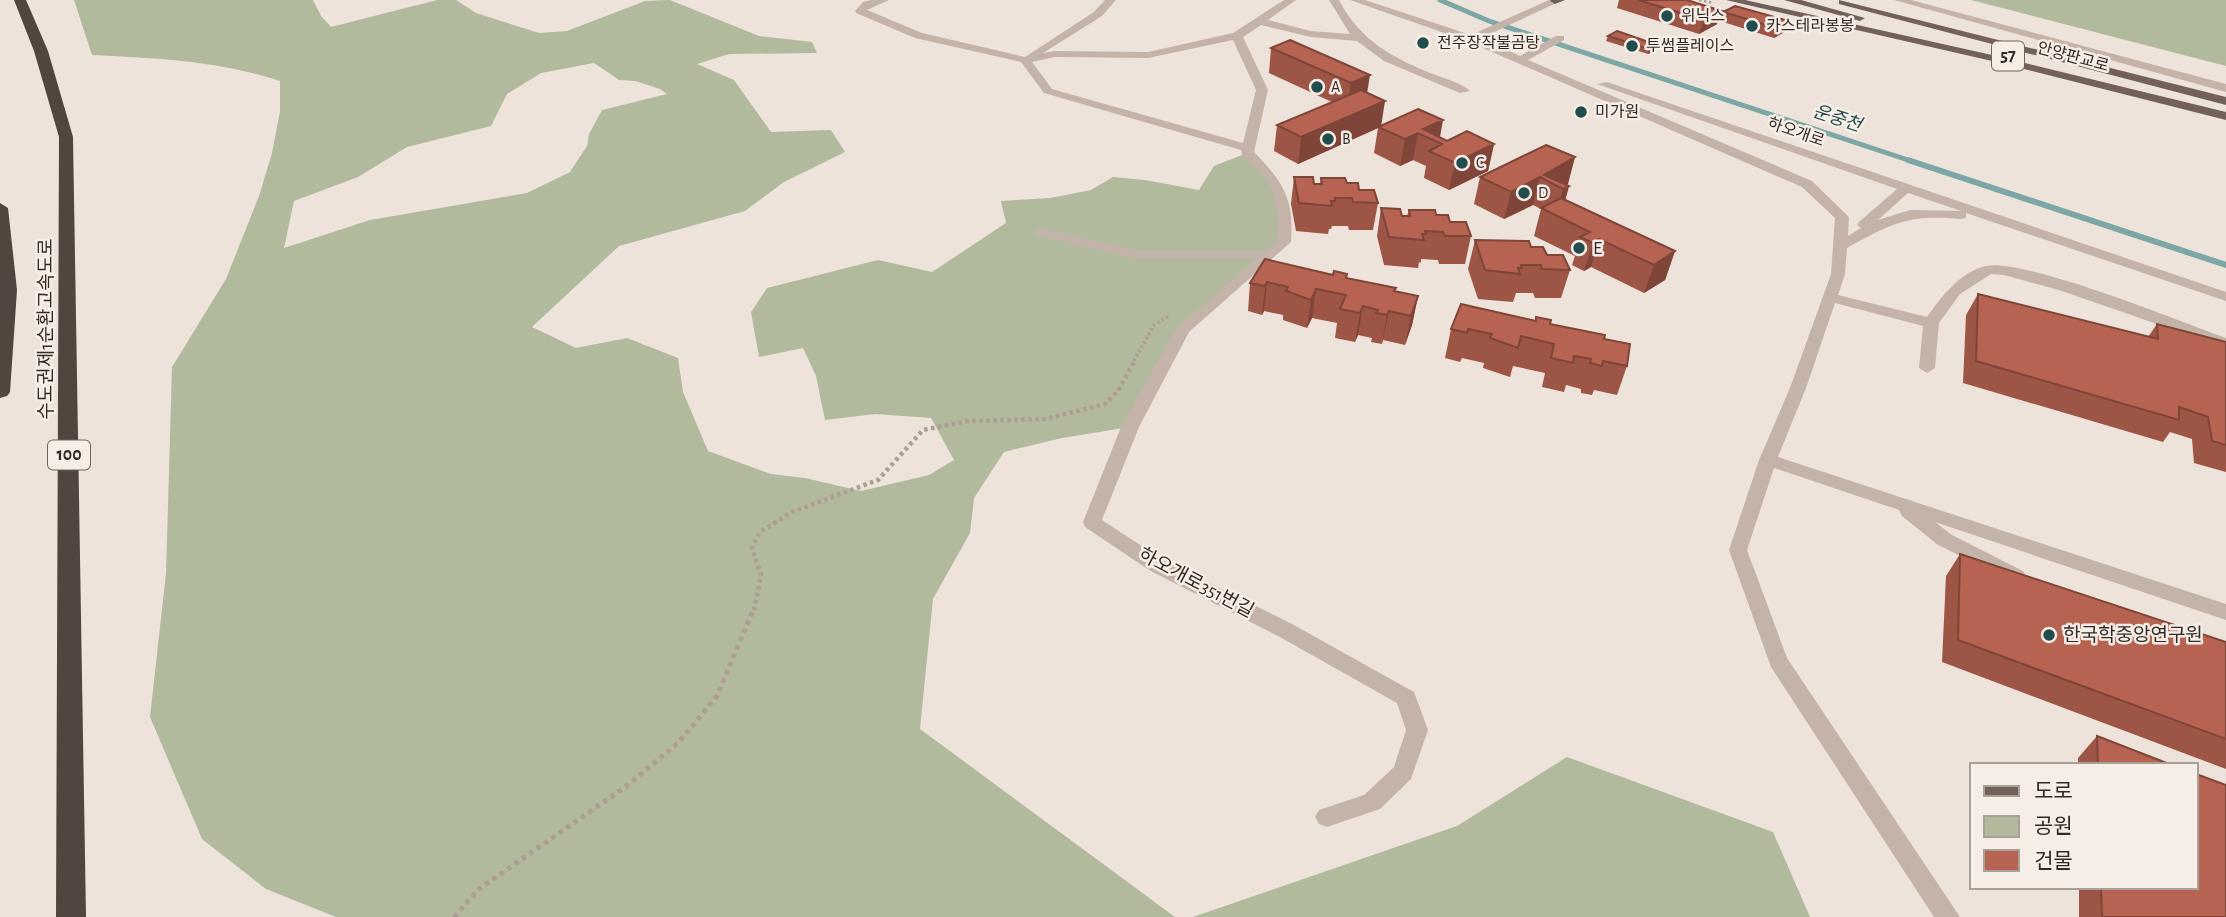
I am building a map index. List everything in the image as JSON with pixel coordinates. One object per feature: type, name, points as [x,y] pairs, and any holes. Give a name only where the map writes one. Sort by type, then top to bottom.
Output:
[{"type":"highway","name":"수도권제1순환고속도로","points":[[20,0],[41,51],[66,137],[71,917]]},
{"type":"highway","name":"수도권제1순환고속도로","points":[[0,208],[8,290],[0,392]]},
{"type":"main road","points":[[1731,0],[1992,58],[2226,115]]},
{"type":"main road","name":"안양판교로","points":[[1789,0],[2226,115]]},
{"type":"main road","name":"안양판교로","points":[[1836,0],[2226,101]]},
{"type":"street","points":[[884,0],[867,4],[860,11],[919,36],[1025,60],[1055,54],[1148,55],[1237,36],[1291,0]]},
{"type":"street","points":[[1025,60],[1098,13],[1111,0]]},
{"type":"street","points":[[1334,0],[1358,38],[1378,54],[1464,91]]},
{"type":"street","name":"하오개로","points":[[1355,0],[2226,297]]},
{"type":"street","points":[[1471,39],[1558,0]]},
{"type":"street","points":[[1899,0],[2226,88]]},
{"type":"street","points":[[1260,20],[1328,37],[1358,38]]},
{"type":"street","points":[[1025,60],[1048,91],[1248,148],[1262,90],[1237,36]]},
{"type":"street","points":[[1525,57],[1560,38]]},
{"type":"street","points":[[1471,39],[1807,184],[1842,217],[1838,274],[1798,388],[1768,460],[1738,550],[1778,661],[1948,917]]},
{"type":"street","points":[[1732,152],[1754,136]]},
{"type":"street","name":"하오개로351번길","points":[[1248,148],[1247,153],[1272,178],[1286,214],[1284,242],[1183,330],[1130,427],[1092,522],[1156,565],[1285,630],[1406,698],[1417,730],[1403,772],[1372,802],[1327,817]]},
{"type":"street","points":[[1840,246],[1906,188]]},
{"type":"street","points":[[1840,246],[1905,213],[1926,211],[1997,220]]},
{"type":"street","points":[[1041,232],[1138,255],[1268,255]]},
{"type":"street","points":[[1927,368],[1931,323],[1954,289],[1992,268],[2030,275],[2226,342]]},
{"type":"street","points":[[1830,297],[1931,323]]},
{"type":"street","points":[[1768,460],[2226,612]]},
{"type":"street","points":[[1897,503],[1945,540],[2038,586]]},
{"type":"path","points":[[454,917],[479,889],[628,785],[669,751],[717,696],[753,612],[761,575],[752,548],[760,533],[792,512],[878,480],[923,430],[968,421],[1045,419],[1105,404],[1118,391],[1146,340]]},
{"type":"green space","points":[[74,0],[313,0],[321,16],[331,27],[437,0],[456,0],[476,13],[539,33],[567,31],[645,1],[670,0],[759,36],[812,42],[817,53],[729,54],[697,64],[734,80],[771,132],[831,130],[845,152],[784,182],[745,211],[619,246],[532,327],[576,348],[627,338],[678,358],[683,392],[708,451],[771,474],[805,478],[861,491],[929,475],[954,460],[931,418],[875,414],[825,420],[816,376],[803,348],[759,357],[751,312],[767,288],[878,260],[932,272],[1006,223],[1001,201],[1050,198],[1091,190],[1113,177],[1199,190],[1214,166],[1247,153],[1272,178],[1284,242],[1183,330],[1130,427],[1062,438],[1004,452],[974,498],[970,533],[933,599],[920,729],[1175,917],[336,917],[266,889],[202,839],[150,717],[166,573],[172,367],[226,279],[259,196],[272,153],[280,111],[280,81],[211,65],[92,55]],"holes":[[[594,63],[619,80],[635,81],[667,94],[602,110],[589,134],[587,146],[570,172],[527,193],[370,220],[284,248],[294,201],[358,177],[407,147],[491,126],[507,94],[541,73]]]},
{"type":"green space","points":[[1971,0],[2226,0],[2226,66]]},
{"type":"green space","points":[[1567,757],[1773,832],[1810,917],[1193,917],[1457,826]]},
{"type":"building","points":[[1638,0],[1687,0],[1722,11],[1704,20]]},
{"type":"building","points":[[1735,6],[1789,21],[1777,28],[1723,12]]},
{"type":"building","points":[[1617,31],[1657,45],[1649,49],[1608,36]]},
{"type":"building","points":[[1290,40],[1370,75],[1351,83],[1271,48]]},
{"type":"building","points":[[1361,90],[1385,101],[1301,137],[1277,125]]},
{"type":"building","points":[[1418,109],[1443,120],[1423,129],[1447,141],[1467,131],[1494,144],[1455,163],[1429,151],[1442,144],[1418,133],[1405,139],[1378,127]]},
{"type":"building","points":[[1546,145],[1575,157],[1544,175],[1569,186],[1563,189],[1540,177],[1511,192],[1480,177]]},
{"type":"building","points":[[1294,177],[1313,177],[1314,184],[1322,184],[1321,178],[1345,178],[1347,183],[1358,183],[1359,190],[1374,190],[1378,203],[1335,198],[1335,201],[1331,201],[1332,206],[1299,203]]},
{"type":"building","points":[[1561,198],[1675,251],[1654,265],[1599,239],[1593,243],[1580,237],[1590,232],[1541,208]]},
{"type":"building","points":[[1381,208],[1400,209],[1402,216],[1410,216],[1409,210],[1435,210],[1436,215],[1448,215],[1450,222],[1466,222],[1471,236],[1445,236],[1443,232],[1425,231],[1426,234],[1422,234],[1424,240],[1389,237]]},
{"type":"building","points":[[1475,240],[1529,241],[1531,247],[1543,247],[1547,255],[1563,255],[1570,270],[1521,265],[1522,268],[1518,268],[1520,274],[1485,270]]},
{"type":"building","points":[[1265,259],[1333,275],[1334,271],[1347,274],[1346,278],[1396,288],[1394,291],[1418,296],[1411,316],[1389,311],[1387,315],[1376,313],[1378,310],[1363,306],[1360,313],[1340,309],[1346,295],[1316,289],[1311,300],[1286,291],[1288,287],[1267,282],[1265,286],[1250,283]]},
{"type":"building","points":[[1978,294],[2158,339],[2157,324],[2226,342],[2226,445],[2212,441],[2208,417],[2179,407],[2179,420],[1976,361]]},
{"type":"building","points":[[1461,304],[1536,321],[1536,317],[1551,320],[1550,324],[1605,335],[1604,339],[1630,344],[1627,366],[1603,361],[1602,366],[1590,363],[1591,359],[1574,356],[1573,363],[1551,358],[1554,344],[1521,336],[1518,348],[1490,338],[1492,334],[1451,329]]},
{"type":"building","points":[[1960,554],[2226,642],[2226,739],[1958,640]]},
{"type":"building","points":[[2097,736],[2167,763],[2098,763]]},
{"type":"building","points":[[2198,775],[2226,785],[2226,917],[2102,917],[2101,889],[2198,889]]},
{"type":"waterway","name":"운중천","points":[[1440,0],[1489,21],[1914,162]]},
{"type":"waterway","name":"운중천","points":[[1908,160],[2226,265]]},
{"type":"place","name":"위닉스","points":[[1667,16]]},
{"type":"place","name":"카스테라봉봉","points":[[1752,26]]},
{"type":"place","name":"전주장작불곰탕","points":[[1423,43]]},
{"type":"place","name":"투썸플레이스","points":[[1632,46]]},
{"type":"place","name":"A","points":[[1317,87]]},
{"type":"place","name":"미가원","points":[[1581,112]]},
{"type":"place","name":"B","points":[[1328,139]]},
{"type":"place","name":"C","points":[[1462,163]]},
{"type":"place","name":"D","points":[[1524,193]]},
{"type":"place","name":"E","points":[[1579,248]]},
{"type":"place","name":"한국학중앙연구원","points":[[2049,635]]}]
